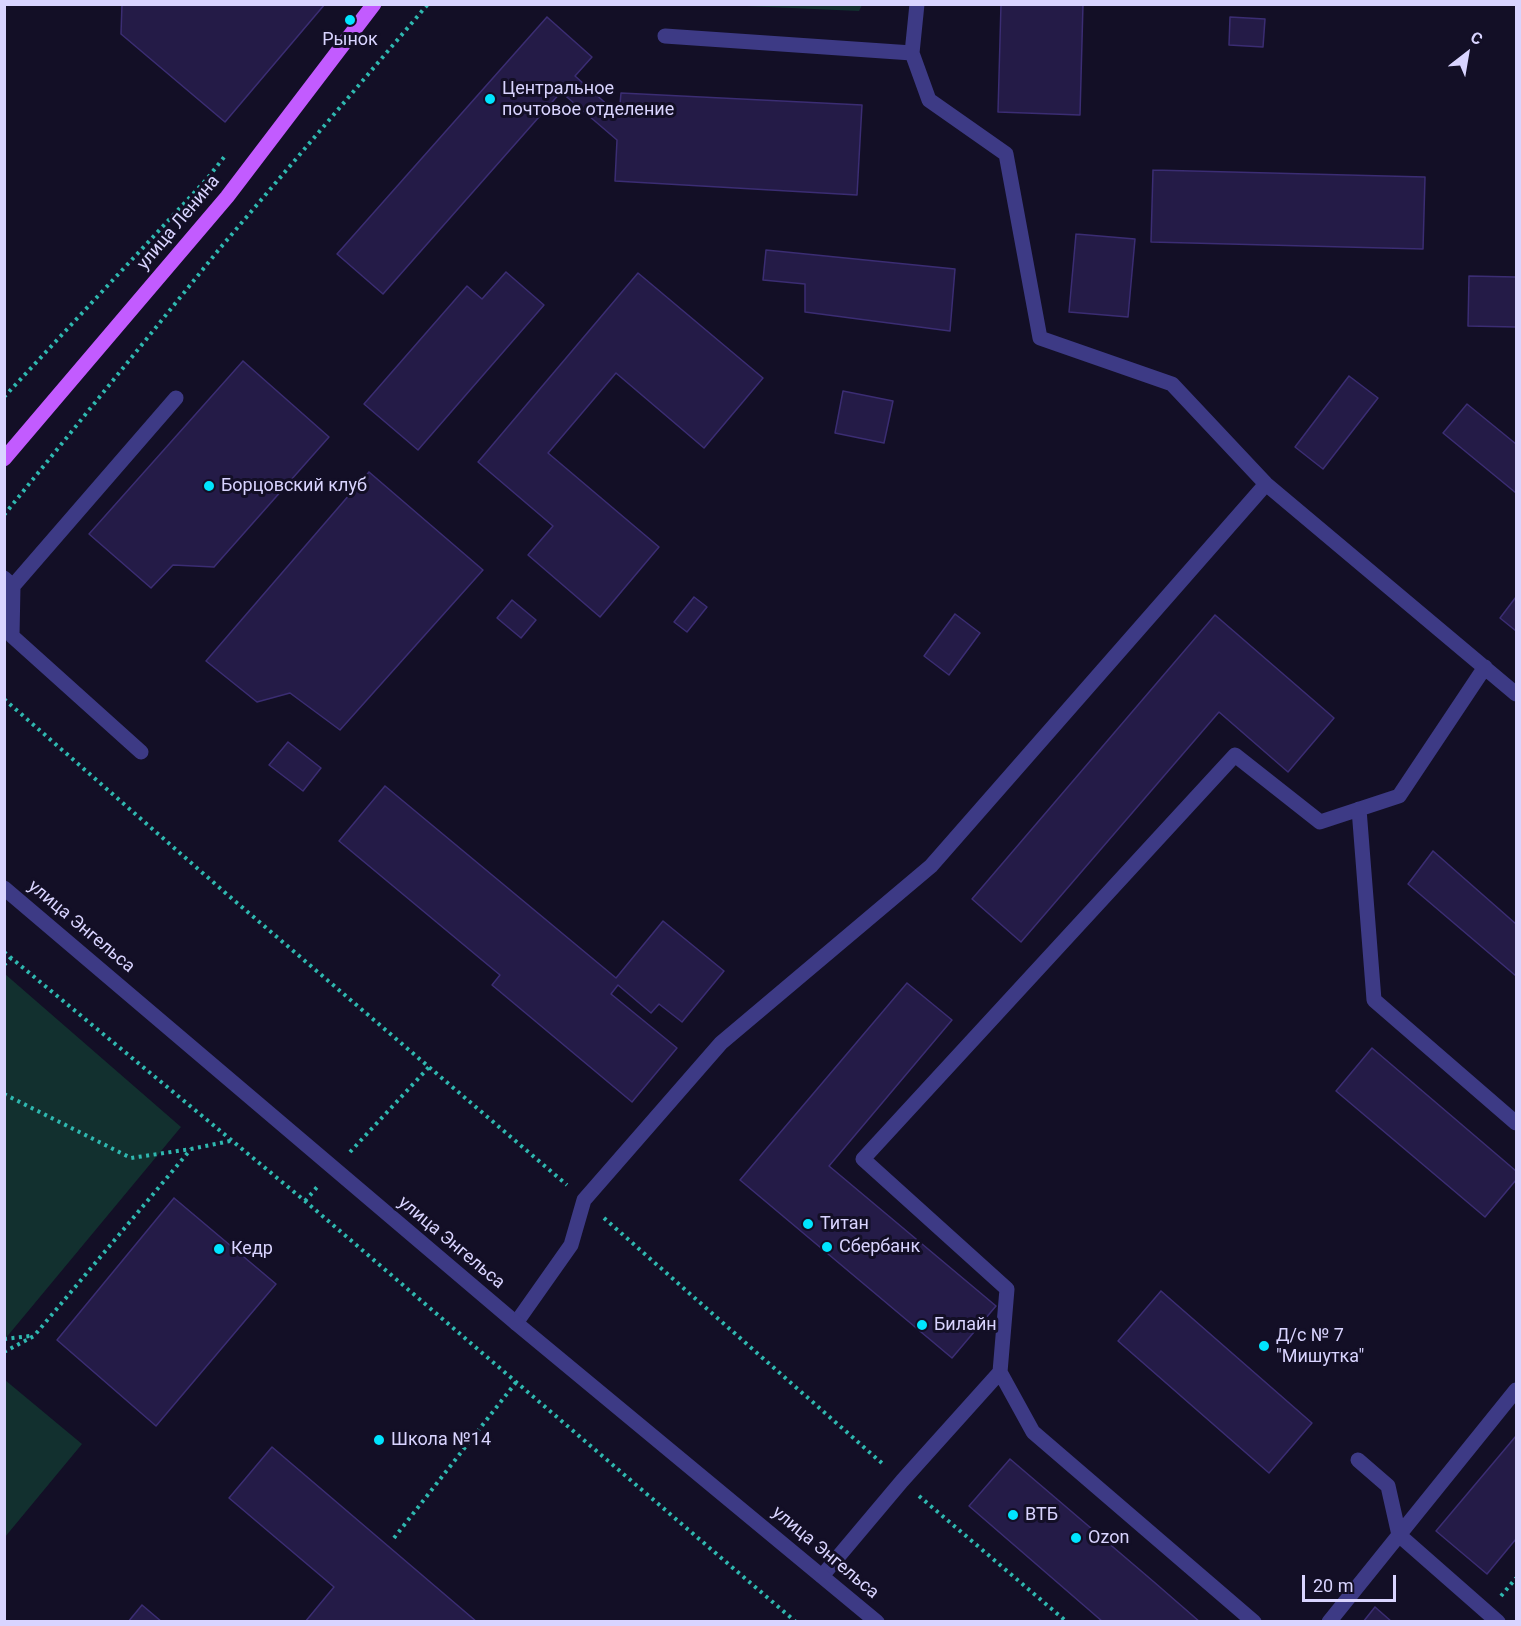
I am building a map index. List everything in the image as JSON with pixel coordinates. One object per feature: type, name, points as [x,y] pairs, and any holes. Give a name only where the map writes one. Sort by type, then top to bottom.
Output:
[{"type":"main road","name":"улица Ленина","points":[[4,459],[213,213],[374,4]]},
{"type":"street","points":[[917,4],[912,53],[930,100],[1006,154],[1040,338],[1172,384],[1266,484],[1516,694]]},
{"type":"street","points":[[664,36],[912,53]]},
{"type":"street","points":[[141,752],[12,636],[9,582],[176,398]]},
{"type":"street","points":[[516,1323],[571,1245],[584,1200],[721,1043],[931,866],[1266,484]]},
{"type":"street","points":[[1254,1622],[1033,1432],[1000,1372],[1007,1289],[863,1159],[1235,755],[1320,822],[1399,796],[1485,667]]},
{"type":"street","points":[[1359,809],[1374,1000],[1516,1124]]},
{"type":"street","name":"улица Энгельса","points":[[4,888],[516,1323],[877,1622]]},
{"type":"street","points":[[822,1576],[902,1481],[1000,1372]]},
{"type":"street","points":[[1329,1622],[1516,1389]]},
{"type":"street","points":[[1358,1460],[1388,1486],[1399,1534],[1498,1622]]},
{"type":"path","points":[[4,514],[221,246],[428,4]]},
{"type":"path","points":[[4,397],[206,180],[228,152]]},
{"type":"path","points":[[4,699],[584,1200],[902,1481],[1067,1622]]},
{"type":"path","points":[[4,952],[305,1201],[796,1622]]},
{"type":"path","points":[[4,965],[11,957]]},
{"type":"path","points":[[305,1201],[429,1067]]},
{"type":"path","points":[[4,1094],[131,1158],[231,1140]]},
{"type":"path","points":[[4,1352],[34,1336],[191,1149]]},
{"type":"path","points":[[4,1339],[34,1336]]},
{"type":"path","points":[[394,1538],[517,1381]]},
{"type":"green space","points":[[723,5],[862,5],[859,11]]},
{"type":"green space","points":[[5,974],[181,1127],[5,1339]]},
{"type":"green space","points":[[5,1380],[82,1444],[5,1537]]},
{"type":"building","points":[[122,4],[325,4],[225,122],[121,34]]},
{"type":"building","points":[[1001,4],[1083,4],[1080,115],[998,112]]},
{"type":"building","points":[[547,17],[592,57],[575,76],[619,115],[621,93],[862,105],[857,195],[615,181],[617,140],[561,92],[383,294],[337,254]]},
{"type":"building","points":[[1230,17],[1265,19],[1263,47],[1229,45]]},
{"type":"building","points":[[1153,170],[1425,177],[1423,249],[1151,242]]},
{"type":"building","points":[[1076,234],[1135,239],[1128,317],[1069,312]]},
{"type":"building","points":[[766,250],[955,269],[950,331],[805,312],[805,284],[763,280]]},
{"type":"building","points":[[506,272],[544,305],[418,450],[364,404],[467,286],[482,299]]},
{"type":"building","points":[[638,273],[763,378],[704,448],[616,373],[548,453],[659,547],[600,617],[528,555],[553,526],[478,462]]},
{"type":"building","points":[[1469,276],[1516,277],[1516,327],[1468,326]]},
{"type":"building","name":"Борцовский клуб","points":[[243,361],[329,437],[214,567],[173,565],[151,588],[89,534]]},
{"type":"building","points":[[1349,376],[1378,398],[1323,469],[1295,447]]},
{"type":"building","points":[[843,391],[893,401],[884,443],[835,433]]},
{"type":"building","points":[[1467,404],[1516,444],[1516,493],[1443,433]]},
{"type":"building","points":[[369,472],[483,570],[340,730],[290,693],[257,702],[206,661]]},
{"type":"building","points":[[694,597],[707,607],[687,632],[674,622]]},
{"type":"building","points":[[1516,597],[1516,631],[1500,618]]},
{"type":"building","points":[[512,600],[536,620],[521,638],[497,618]]},
{"type":"building","points":[[955,614],[980,633],[949,675],[924,656]]},
{"type":"building","points":[[1215,615],[1334,718],[1288,772],[1219,712],[1021,942],[972,899]]},
{"type":"building","points":[[288,742],[321,768],[303,791],[269,765]]},
{"type":"building","points":[[385,786],[616,978],[663,921],[724,971],[682,1022],[659,1004],[651,1013],[618,985],[611,994],[677,1048],[632,1102],[492,985],[500,975],[339,841]]},
{"type":"building","points":[[1433,851],[1516,924],[1516,976],[1408,884]]},
{"type":"building","points":[[907,983],[952,1020],[829,1166],[996,1306],[952,1358],[740,1180]]},
{"type":"building","points":[[1372,1048],[1516,1171],[1516,1180],[1485,1217],[1336,1091]]},
{"type":"building","points":[[174,1198],[276,1284],[156,1426],[57,1340]]},
{"type":"building","points":[[1161,1291],[1312,1423],[1269,1473],[1118,1341]]},
{"type":"building","points":[[1516,1436],[1516,1539],[1487,1574],[1436,1531]]},
{"type":"building","points":[[272,1447],[477,1622],[305,1622],[334,1587],[229,1498]]},
{"type":"building","points":[[1010,1459],[1200,1622],[1103,1622],[969,1506]]},
{"type":"building","points":[[142,1605],[162,1622],[128,1622]]},
{"type":"building","points":[[1375,1607],[1392,1622],[1363,1622]]},
{"type":"place","name":"Рынок","points":[[350,20]]},
{"type":"place","name":"Центральное почтовое отделение","points":[[490,99]]},
{"type":"place","name":"Борцовский клуб","points":[[209,486]]},
{"type":"place","name":"Титан","points":[[808,1224]]},
{"type":"place","name":"Сбербанк","points":[[827,1247]]},
{"type":"place","name":"Кедр","points":[[219,1249]]},
{"type":"place","name":"Билайн","points":[[922,1325]]},
{"type":"place","name":"Д/с № 7 \"Мишутка\"","points":[[1264,1346]]},
{"type":"place","name":"Школа №14","points":[[379,1440]]},
{"type":"place","name":"ВТБ","points":[[1013,1515]]},
{"type":"place","name":"Ozon","points":[[1076,1538]]}]
